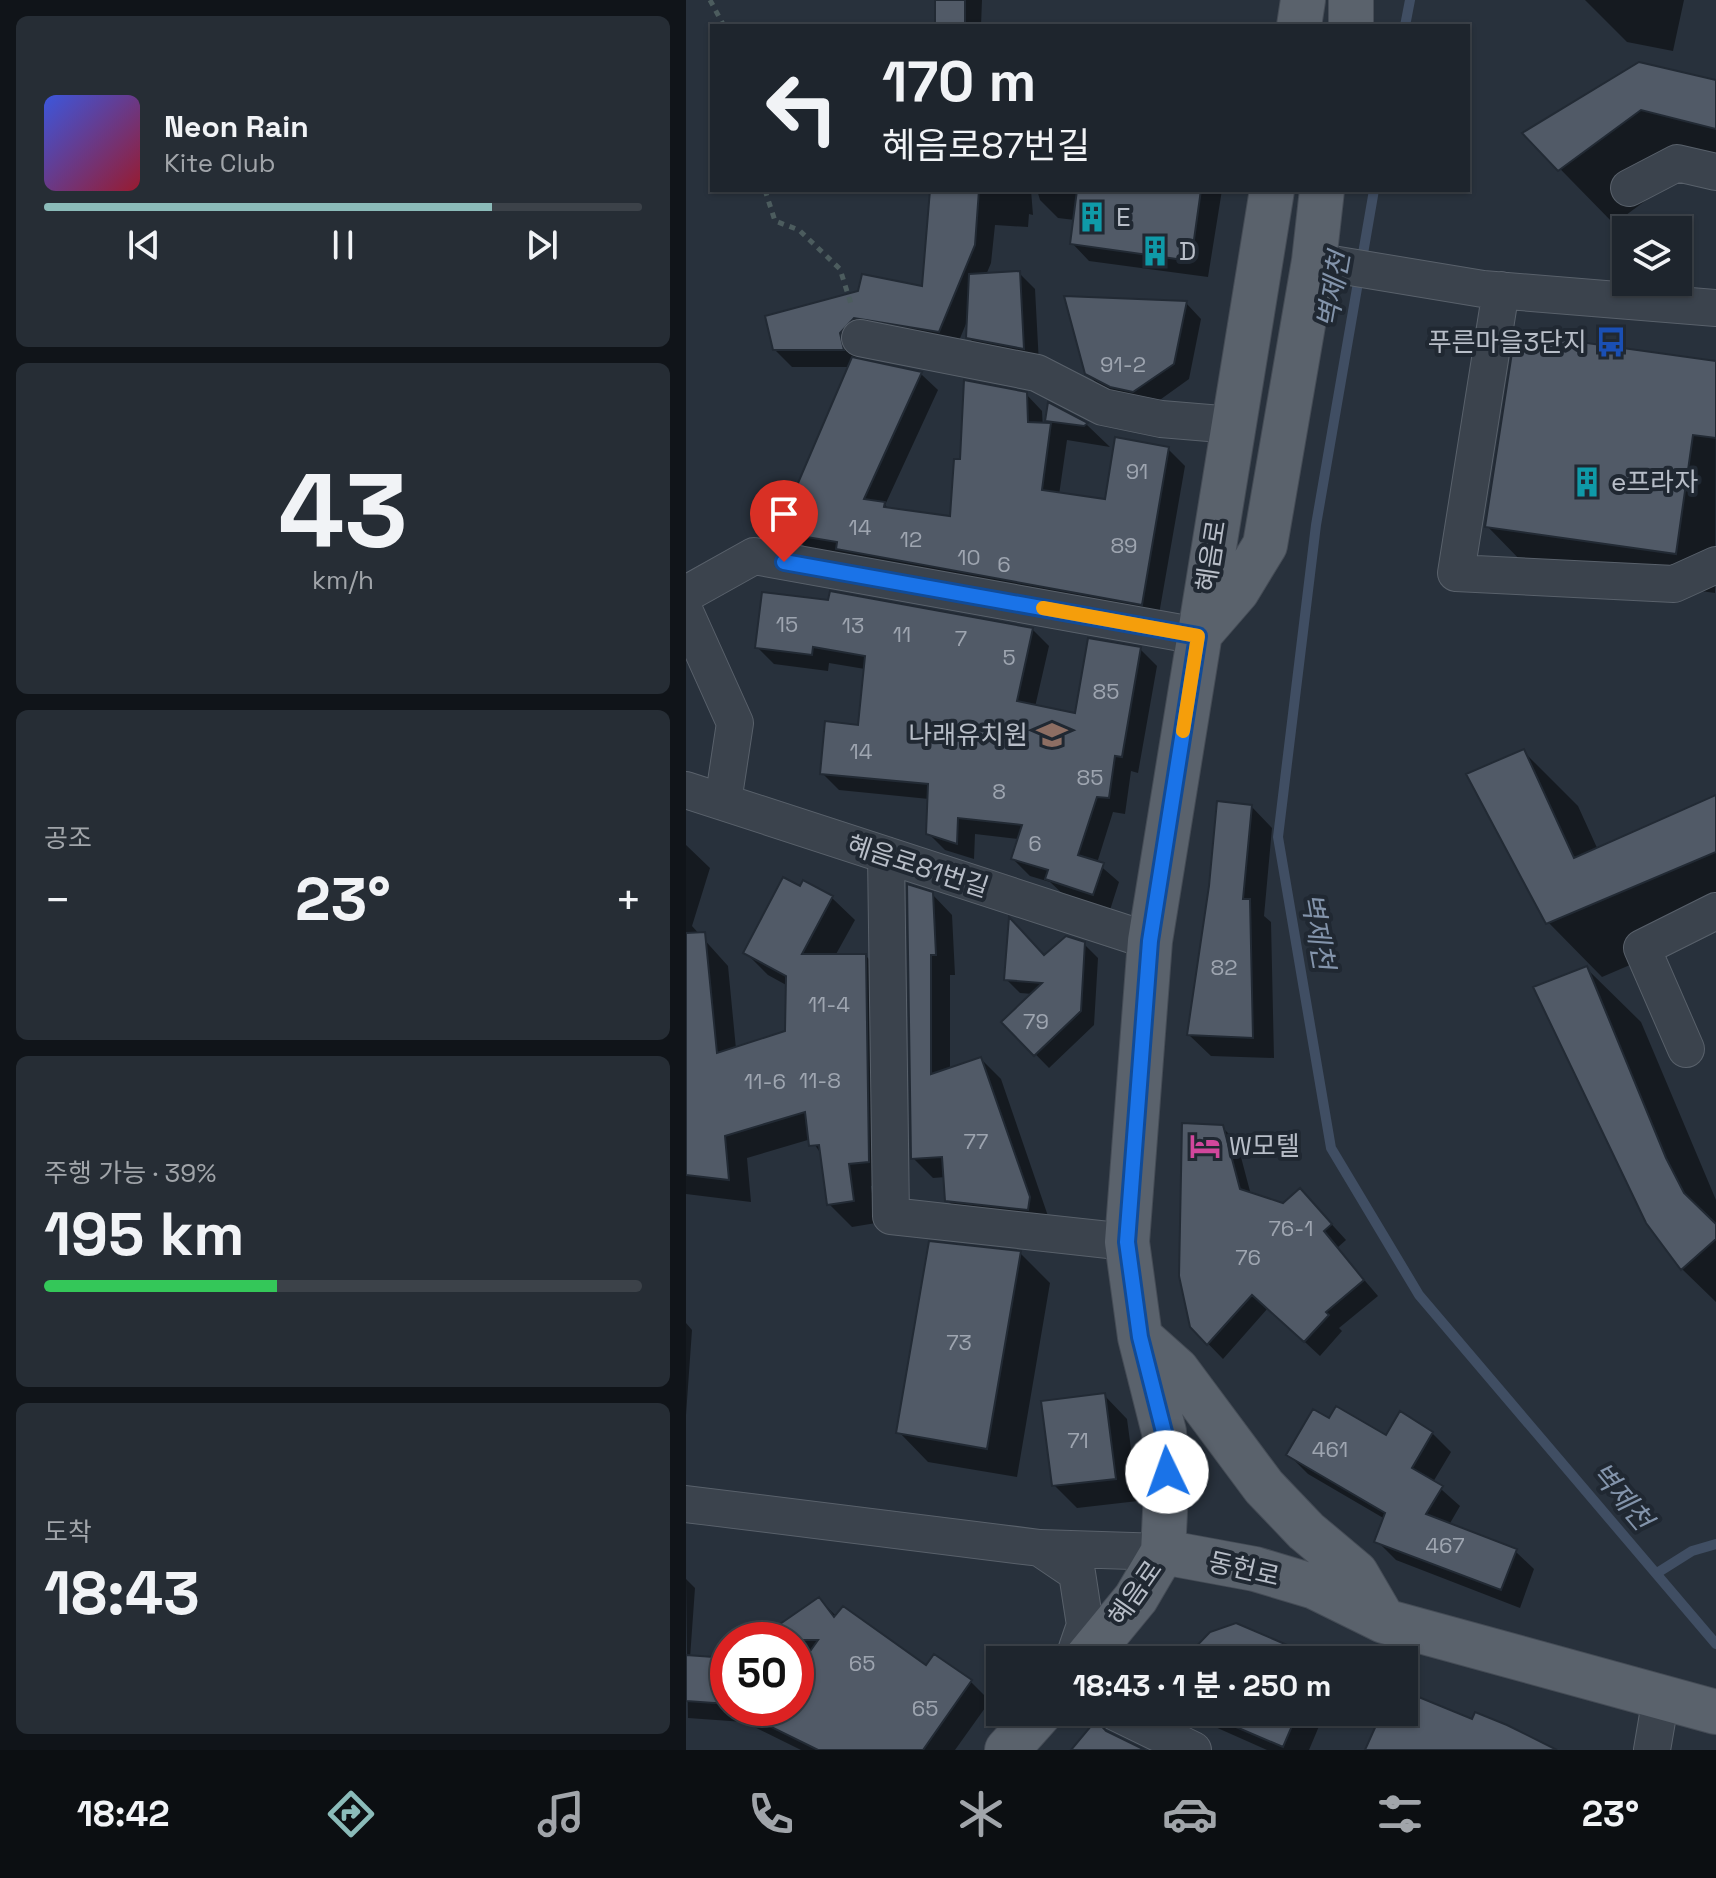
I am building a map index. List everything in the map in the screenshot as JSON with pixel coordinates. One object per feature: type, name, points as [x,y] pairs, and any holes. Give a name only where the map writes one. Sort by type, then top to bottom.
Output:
[{"type":"main road","points":[[1299,24],[1303,0]]},
{"type":"main road","points":[[1351,0],[1351,24]]},
{"type":"main road","name":"혜음로","points":[[1097,1646],[1136,1598],[1163,1552],[1167,1472],[1164,1432],[1140,1337],[1127,1242],[1150,941],[1272,192]]},
{"type":"main road","points":[[1198,636],[1237,591],[1265,545],[1326,263],[1322,192]]},
{"type":"main road","points":[[1140,1337],[1177,1370],[1264,1487],[1306,1531],[1356,1573],[1384,1621]]},
{"type":"main road","name":"동헌로","points":[[1163,1552],[1255,1569],[1315,1587],[1384,1621],[1689,1705]]},
{"type":"main road","points":[[1007,1750],[1028,1726]]},
{"type":"street","points":[[1629,188],[1677,163],[1716,172]]},
{"type":"street","points":[[1326,263],[1492,290],[1716,308]]},
{"type":"street","points":[[1492,290],[1456,573],[1674,584],[1716,565]]},
{"type":"street","points":[[860,338],[1037,373],[1103,407],[1161,419],[1233,425]]},
{"type":"street","points":[[686,594],[754,556],[1198,636]]},
{"type":"street","points":[[686,614],[735,723],[699,792]]},
{"type":"street","name":"혜음로81번길","points":[[699,792],[1150,941]]},
{"type":"street","points":[[886,855],[891,1216],[1127,1242]]},
{"type":"street","points":[[1686,1049],[1642,948],[1713,920]]},
{"type":"street","name":"동헌로","points":[[686,1504],[1040,1548],[1163,1552]]},
{"type":"street","points":[[1040,1548],[1077,1573],[1085,1625],[1078,1646]]},
{"type":"street","points":[[1652,1750],[1689,1705]]},
{"type":"street","points":[[1144,1726],[1193,1750]]},
{"type":"path","points":[[710,0],[723,24]]},
{"type":"path","points":[[766,192],[775,221],[799,230],[840,269],[855,315],[852,334],[860,338]]},
{"type":"building","points":[[935,0],[965,0],[965,24],[935,24]]},
{"type":"building","points":[[1639,62],[1716,80],[1716,129],[1641,110],[1558,171],[1522,133]]},
{"type":"building","points":[[930,192],[979,192],[975,245],[939,332],[854,318],[840,333],[844,350],[773,350],[765,316],[858,291],[862,274],[922,286]]},
{"type":"building","points":[[1077,192],[1201,192],[1191,261],[1070,244]]},
{"type":"building","points":[[1020,271],[1024,349],[966,338],[969,274]]},
{"type":"building","points":[[1064,296],[1187,301],[1174,364],[1133,392],[1110,387],[1085,374]]},
{"type":"building","name":"e프라자","points":[[1515,333],[1716,361],[1716,438],[1693,435],[1676,554],[1485,527]]},
{"type":"building","points":[[852,357],[922,372],[864,499],[885,502],[884,507],[950,516],[954,459],[960,459],[964,380],[1027,392],[1028,422],[1051,423],[1042,490],[1105,499],[1115,437],[1169,447],[1142,605],[836,549],[837,542],[789,534],[798,483]]},
{"type":"building","points":[[1048,402],[1088,423],[1084,426],[1045,421]]},
{"type":"building","points":[[830,591],[1033,628],[1017,701],[1075,713],[1088,638],[1141,647],[1122,757],[1115,756],[1109,798],[1097,797],[1078,855],[1104,863],[1093,895],[1045,879],[1048,870],[1011,859],[1022,825],[958,818],[957,844],[926,834],[928,784],[820,774],[825,721],[858,725],[865,656],[813,647],[812,655],[755,648],[762,592],[828,600]]},
{"type":"building","points":[[1524,749],[1574,858],[1716,795],[1716,852],[1546,924],[1466,774]]},
{"type":"building","points":[[1217,801],[1252,805],[1243,899],[1250,899],[1253,1038],[1187,1035],[1209,886]]},
{"type":"building","points":[[783,877],[800,886],[803,880],[833,896],[802,954],[866,954],[869,1162],[849,1164],[854,1201],[827,1205],[819,1145],[809,1146],[805,1112],[725,1136],[729,1180],[686,1175],[686,933],[705,932],[717,1053],[785,1031],[786,976],[743,953]]},
{"type":"building","points":[[907,884],[933,892],[936,955],[931,955],[931,1074],[981,1057],[1030,1197],[1028,1210],[945,1201],[942,1157],[911,1159]]},
{"type":"building","points":[[1009,917],[1044,955],[1066,936],[1085,942],[1081,1011],[1034,1056],[1001,1022],[1042,983],[1004,980]]},
{"type":"building","points":[[1587,966],[1666,1158],[1684,1193],[1716,1224],[1716,1239],[1681,1270],[1646,1223],[1533,987]]},
{"type":"building","points":[[1182,1123],[1223,1125],[1240,1189],[1283,1203],[1300,1188],[1332,1224],[1324,1231],[1364,1280],[1326,1312],[1329,1315],[1304,1342],[1252,1295],[1207,1345],[1190,1327],[1179,1276]]},
{"type":"building","points":[[929,1241],[1021,1251],[987,1449],[896,1433]]},
{"type":"building","points":[[1105,1393],[1116,1479],[1052,1486],[1041,1401]]},
{"type":"building","points":[[1336,1406],[1386,1435],[1400,1411],[1433,1432],[1412,1468],[1443,1486],[1426,1514],[1517,1549],[1501,1590],[1374,1542],[1385,1513],[1286,1455],[1313,1409],[1329,1418]]},
{"type":"building","points":[[819,1597],[834,1617],[843,1606],[926,1665],[934,1654],[972,1680],[923,1750],[818,1750],[769,1726],[814,1726],[814,1646],[818,1640],[814,1640],[814,1622],[783,1622]]},
{"type":"building","points":[[1236,1623],[1289,1646],[1196,1646],[1210,1632]]},
{"type":"building","points":[[686,1655],[710,1657],[710,1703],[686,1701]]},
{"type":"building","points":[[1418,1697],[1472,1719],[1475,1712],[1557,1750],[1365,1750],[1376,1726],[1418,1726]]},
{"type":"building","points":[[1091,1726],[1101,1726],[1145,1750],[1071,1750]]},
{"type":"building","points":[[1234,1726],[1292,1726],[1283,1747]]},
{"type":"waterway","name":"벽제천","points":[[1405,24],[1410,0]]},
{"type":"waterway","name":"벽제천","points":[[1374,192],[1316,525],[1278,837],[1331,1148],[1419,1295],[1716,1644]]},
{"type":"waterway","name":"벽제천","points":[[1657,1573],[1692,1551],[1716,1544]]},
{"type":"slow traffic","points":[[1043,608],[1198,636],[1183,731]]},
{"type":"place","name":"E","points":[[1092,217]]},
{"type":"place","name":"D","points":[[1155,251]]},
{"type":"place","name":"푸른마을3단지","points":[[1611,342]]},
{"type":"place","name":"e프라자","points":[[1587,482]]},
{"type":"place","name":"나래유치원","points":[[1052,735]]},
{"type":"place","name":"W모텔","points":[[1205,1146]]},
{"type":"route","points":[[784,562],[1198,636],[1150,941],[1127,1242],[1140,1337],[1164,1432],[1167,1472]]}]
